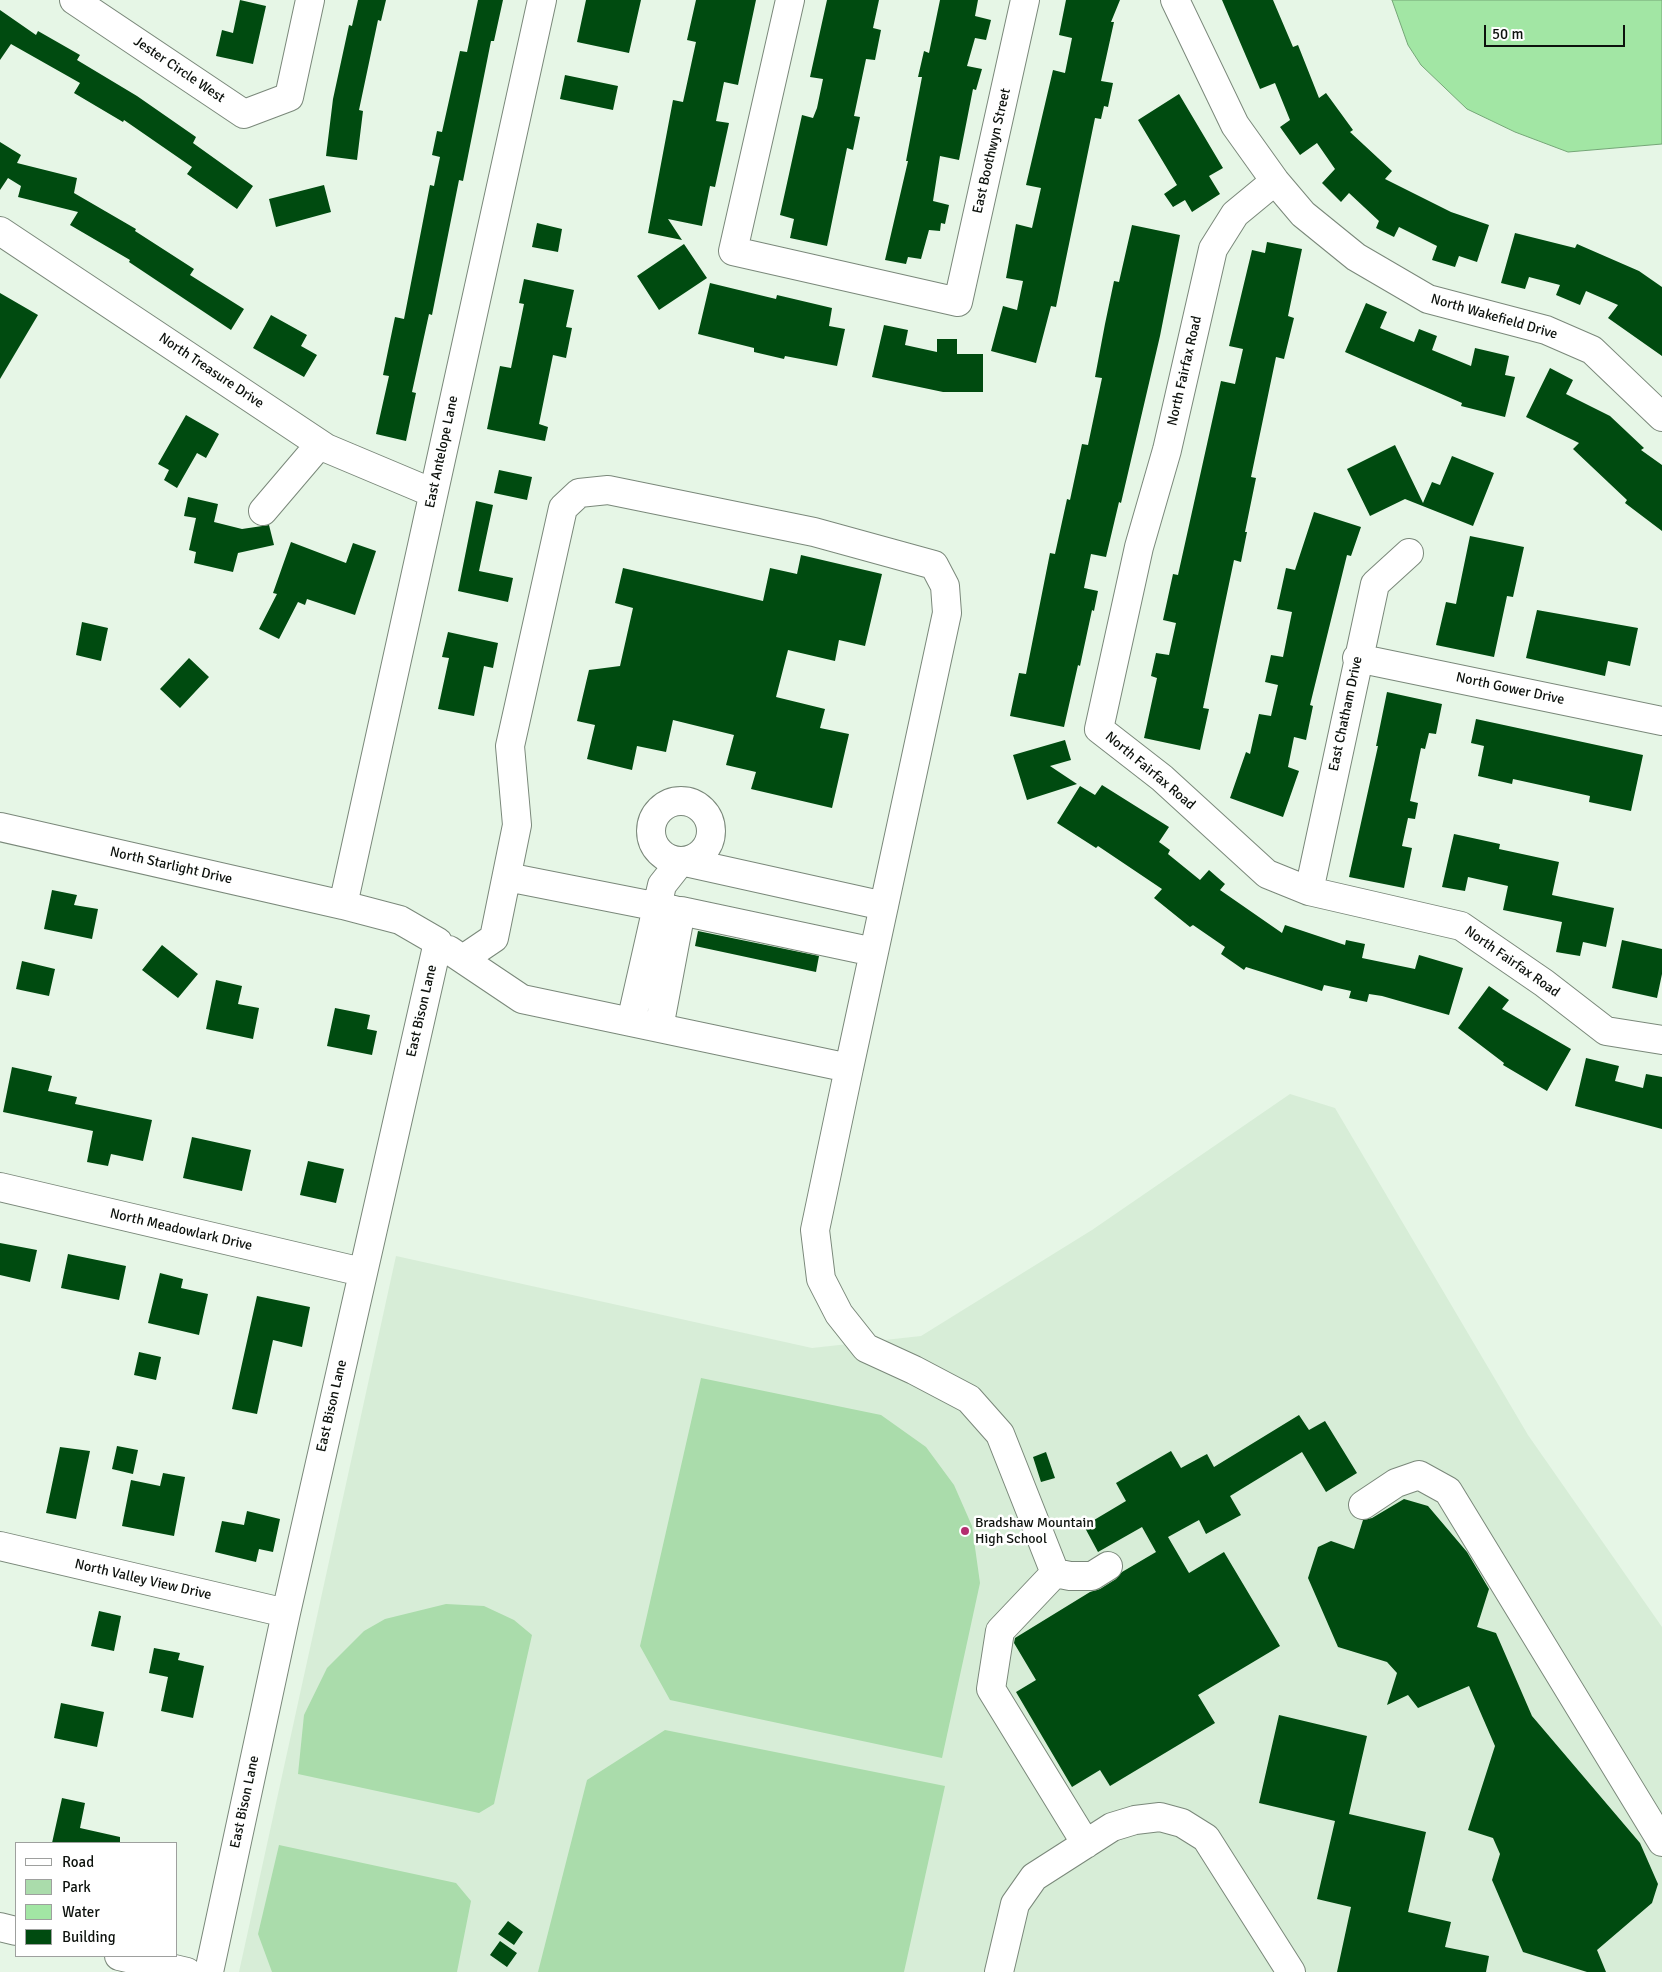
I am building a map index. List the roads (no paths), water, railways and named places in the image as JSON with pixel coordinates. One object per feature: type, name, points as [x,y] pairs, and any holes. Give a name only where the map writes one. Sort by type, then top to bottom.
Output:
[{"type":"street","name":"Jester Circle West","points":[[74,0],[244,114],[289,98],[310,0]]},
{"type":"street","name":"East Antelope Lane","points":[[343,905],[542,0]]},
{"type":"street","name":"East Boothwyn Street","points":[[790,0],[733,251],[958,302],[1026,0]]},
{"type":"street","name":"North Wakefield Drive","points":[[1175,0],[1235,125],[1275,181],[1303,214],[1356,257],[1428,299],[1546,330],[1592,350],[1662,417]]},
{"type":"street","name":"North Fairfax Road","points":[[1275,181],[1235,214],[1213,249],[1167,450],[1139,547],[1099,729],[1162,778],[1267,874],[1309,891],[1461,926],[1544,983],[1606,1031],[1662,1040]]},
{"type":"street","name":"North Treasure Drive","points":[[0,231],[320,444],[433,493]]},
{"type":"street","points":[[262,511],[320,444]]},
{"type":"street","points":[[463,959],[494,938],[517,825],[510,746],[563,508],[579,492],[608,490],[814,532],[934,565],[945,586],[946,613],[815,1230],[821,1279],[839,1314],[866,1348],[914,1370],[969,1399],[1000,1434],[1055,1572]]},
{"type":"street","name":"East Chatham Drive","points":[[1309,891],[1374,584],[1409,553]]},
{"type":"street","name":"North Gower Drive","points":[[1357,658],[1662,721]]},
{"type":"street","name":"North Starlight Drive","points":[[0,827],[343,905]]},
{"type":"street","points":[[659,1028],[669,909],[662,885],[681,861],[884,906]]},
{"type":"street","points":[[507,877],[874,952]]},
{"type":"street","points":[[343,905],[400,920],[438,942],[522,999],[849,1068]]},
{"type":"street","points":[[631,1022],[669,909]]},
{"type":"street","name":"East Bison Lane","points":[[209,1972],[286,1613],[438,942]]},
{"type":"street","name":"North Meadowlark Drive","points":[[0,1187],[362,1272]]},
{"type":"street","points":[[1363,1505],[1396,1483],[1419,1475],[1448,1491],[1662,1842]]},
{"type":"street","name":"North Valley View Drive","points":[[0,1546],[286,1613]]},
{"type":"street","points":[[1055,1572],[1070,1576],[1092,1576],[1108,1566]]},
{"type":"street","points":[[1055,1572],[1000,1630],[991,1689],[1086,1844]]},
{"type":"street","points":[[999,1972],[1015,1904],[1023,1889],[1034,1877],[1112,1827],[1135,1820],[1160,1817],[1182,1822],[1206,1838],[1291,1972]]},
{"type":"street","points":[[0,1927],[15,1931]]},
{"type":"street","points":[[123,1957],[187,1972]]},
{"type":"water","points":[[1392,0],[1662,0],[1662,144],[1568,152],[1515,132],[1467,109],[1421,65],[1408,45]]},
{"type":"place","name":"Bradshaw Mountain High School","points":[[965,1531]]}]
